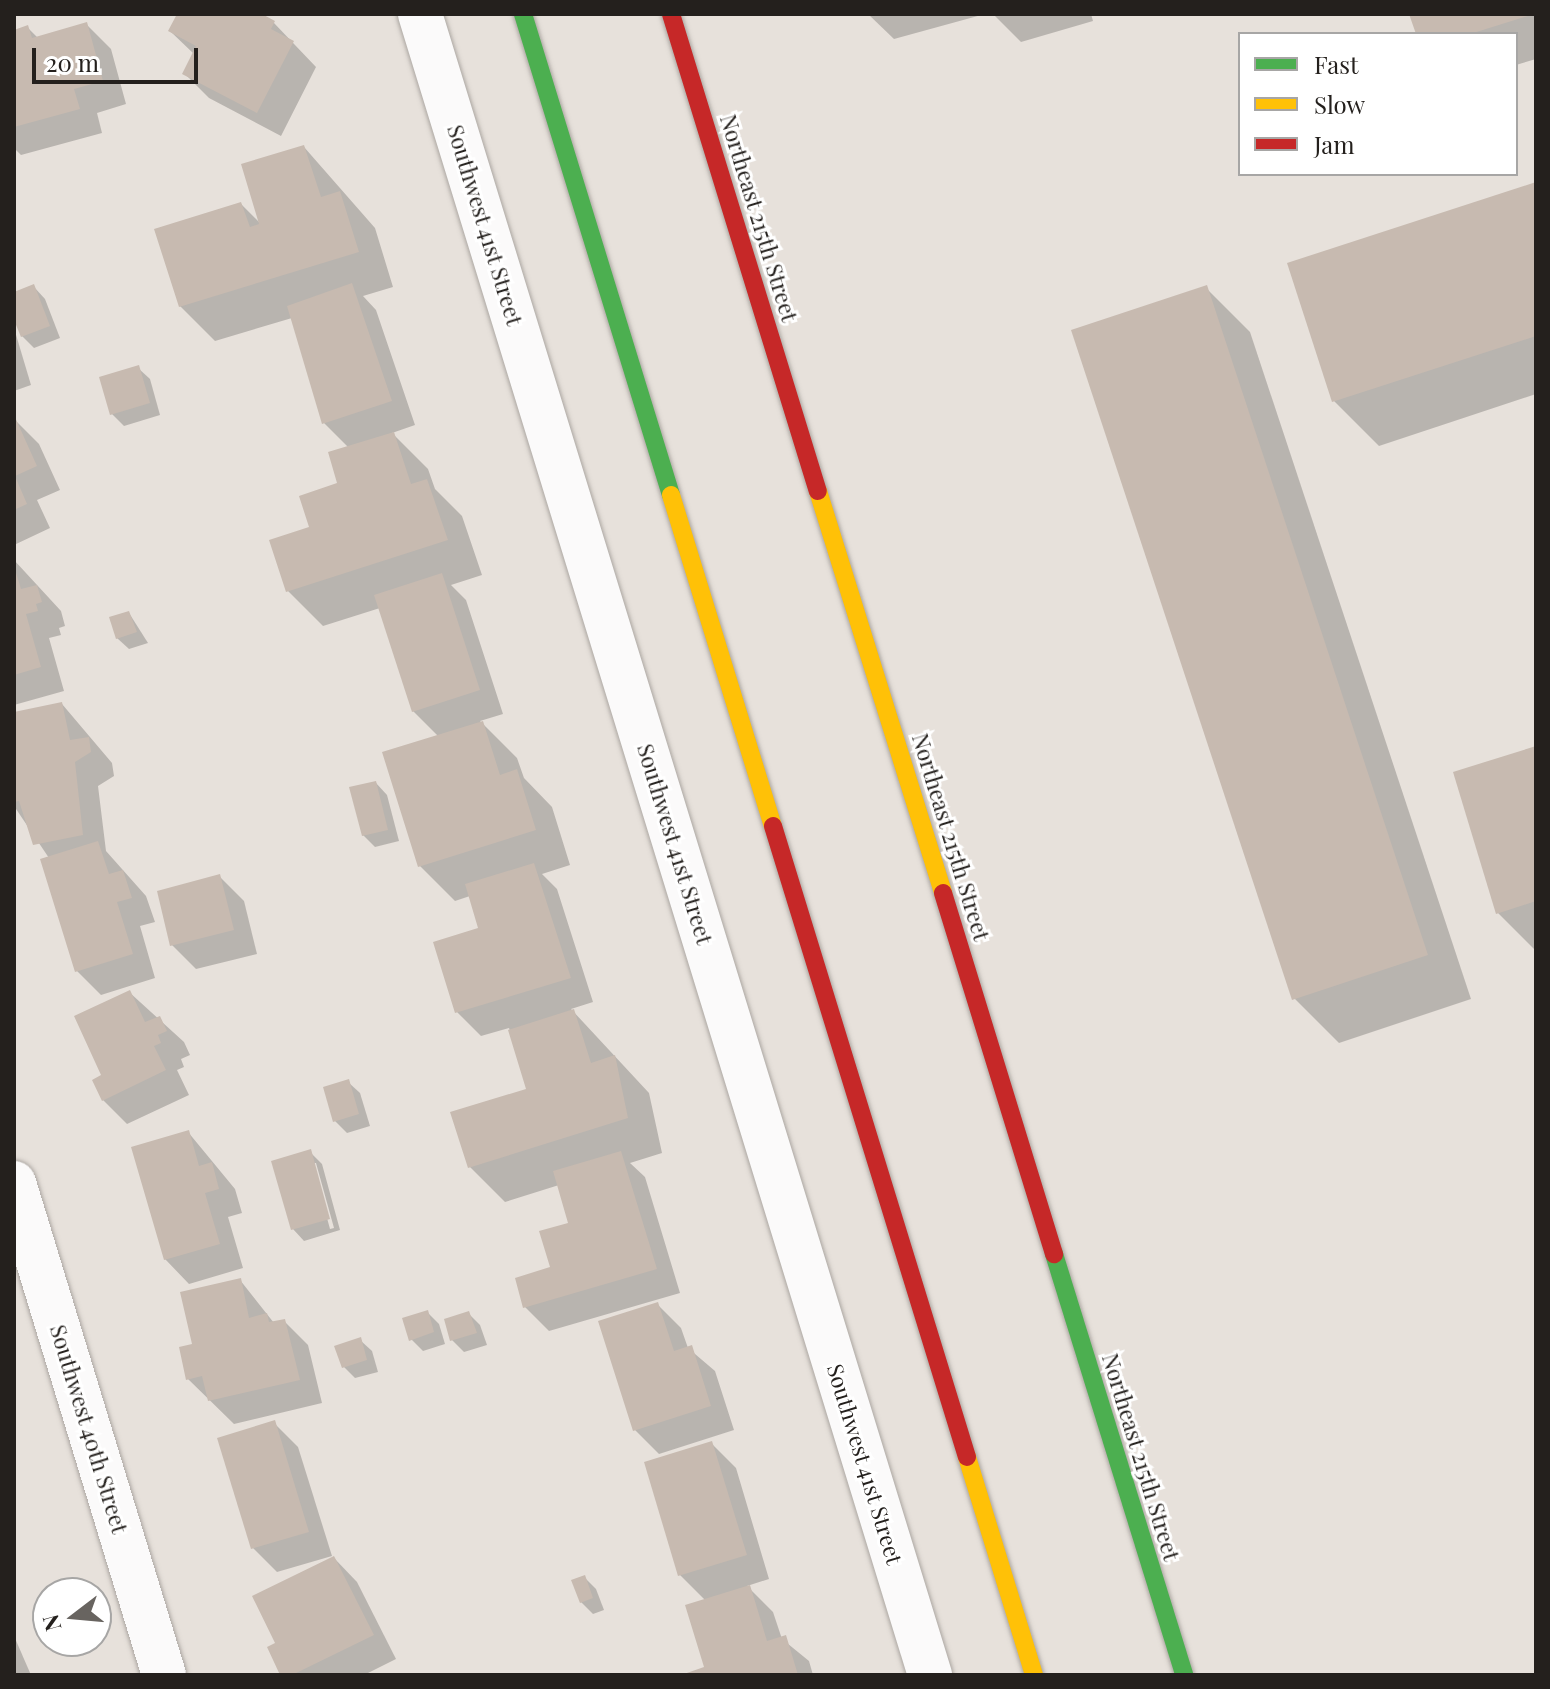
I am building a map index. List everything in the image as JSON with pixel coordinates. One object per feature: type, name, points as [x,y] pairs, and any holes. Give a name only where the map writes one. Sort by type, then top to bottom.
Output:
[{"type":"street","name":"Southwest 41st Street","points":[[420,14],[930,1675]]},
{"type":"street","points":[[523,14],[1034,1675]]},
{"type":"street","name":"Northeast 215th Street","points":[[671,14],[1184,1675]]},
{"type":"street","name":"Southwest 40th Street","points":[[14,1183],[164,1675]]},
{"type":"building","points":[[177,14],[262,14],[275,21],[271,29],[294,41],[257,113],[182,74],[196,46],[168,31]]},
{"type":"building","points":[[1409,14],[1531,14],[1476,32],[1415,32]]},
{"type":"building","points":[[87,22],[103,81],[74,89],[80,109],[14,127],[14,30],[28,25],[32,38]]},
{"type":"building","points":[[304,145],[321,197],[340,191],[359,252],[179,307],[154,229],[241,202],[250,227],[259,224],[241,164]]},
{"type":"building","points":[[1536,182],[1536,336],[1332,402],[1287,263]]},
{"type":"building","points":[[352,283],[392,401],[322,424],[287,306]]},
{"type":"building","points":[[34,284],[50,326],[21,337],[14,320],[14,292]]},
{"type":"building","points":[[1207,285],[1428,955],[1292,1000],[1071,330]]},
{"type":"building","points":[[139,365],[150,403],[110,415],[99,377]]},
{"type":"building","points":[[14,415],[37,466],[15,476],[27,504],[14,510]]},
{"type":"building","points":[[394,432],[411,484],[427,479],[448,540],[286,592],[269,540],[309,527],[299,496],[337,483],[328,452]]},
{"type":"building","points":[[14,566],[21,589],[37,585],[42,602],[36,604],[38,611],[26,614],[41,667],[14,675]]},
{"type":"building","points":[[442,573],[480,690],[412,712],[374,595]]},
{"type":"building","points":[[129,611],[137,632],[116,639],[109,617]]},
{"type":"building","points":[[62,702],[70,740],[89,737],[91,752],[75,762],[83,835],[33,845],[19,801],[14,802],[14,712]]},
{"type":"building","points":[[483,721],[500,775],[517,769],[536,830],[418,867],[382,752]]},
{"type":"building","points":[[1536,746],[1536,901],[1496,914],[1453,772]]},
{"type":"building","points":[[376,781],[388,830],[362,836],[349,787]]},
{"type":"building","points":[[98,841],[109,874],[123,870],[132,898],[117,902],[133,954],[75,972],[40,859]]},
{"type":"building","points":[[534,863],[571,978],[455,1013],[433,942],[478,928],[465,884]]},
{"type":"building","points":[[220,874],[234,930],[170,946],[157,891]]},
{"type":"building","points":[[130,990],[145,1022],[160,1016],[167,1031],[158,1035],[161,1043],[154,1046],[166,1070],[102,1101],[92,1080],[101,1075],[74,1016]]},
{"type":"building","points":[[574,1009],[591,1063],[615,1055],[628,1118],[468,1168],[450,1112],[526,1089],[508,1030]]},
{"type":"building","points":[[349,1079],[359,1114],[333,1122],[323,1087]]},
{"type":"building","points":[[189,1130],[199,1166],[212,1162],[219,1189],[205,1193],[220,1244],[164,1260],[131,1147]]},
{"type":"building","points":[[311,1149],[330,1219],[291,1230],[271,1161]]},
{"type":"building","points":[[621,1151],[657,1269],[523,1308],[515,1278],[550,1267],[539,1231],[568,1223],[553,1171]]},
{"type":"building","points":[[241,1278],[249,1318],[267,1313],[269,1322],[285,1319],[300,1380],[208,1401],[202,1376],[186,1380],[179,1347],[192,1344],[180,1292]]},
{"type":"building","points":[[658,1302],[674,1351],[692,1345],[711,1406],[633,1431],[598,1321]]},
{"type":"building","points":[[428,1310],[434,1332],[409,1341],[402,1318]]},
{"type":"building","points":[[469,1311],[477,1333],[450,1341],[444,1319]]},
{"type":"building","points":[[361,1337],[367,1360],[342,1368],[334,1346]]},
{"type":"building","points":[[275,1420],[309,1532],[251,1549],[217,1438]]},
{"type":"building","points":[[712,1441],[747,1555],[678,1576],[644,1462]]},
{"type":"building","points":[[334,1556],[374,1635],[292,1675],[280,1675],[267,1647],[275,1643],[252,1596]]},
{"type":"building","points":[[585,1575],[593,1598],[580,1603],[571,1580]]},
{"type":"building","points":[[750,1585],[767,1641],[786,1635],[798,1675],[681,1675],[704,1667],[685,1605]]},
{"type":"traffic: fast","points":[[523,14],[671,495]]},
{"type":"traffic: fast","points":[[1054,1254],[1184,1675]]},
{"type":"traffic: slow","points":[[818,491],[943,893]]},
{"type":"traffic: slow","points":[[671,495],[773,826]]},
{"type":"traffic: slow","points":[[967,1457],[1034,1675]]},
{"type":"traffic: jam","points":[[671,14],[818,491]]},
{"type":"traffic: jam","points":[[773,826],[967,1457]]},
{"type":"traffic: jam","points":[[943,893],[1054,1254]]}]
